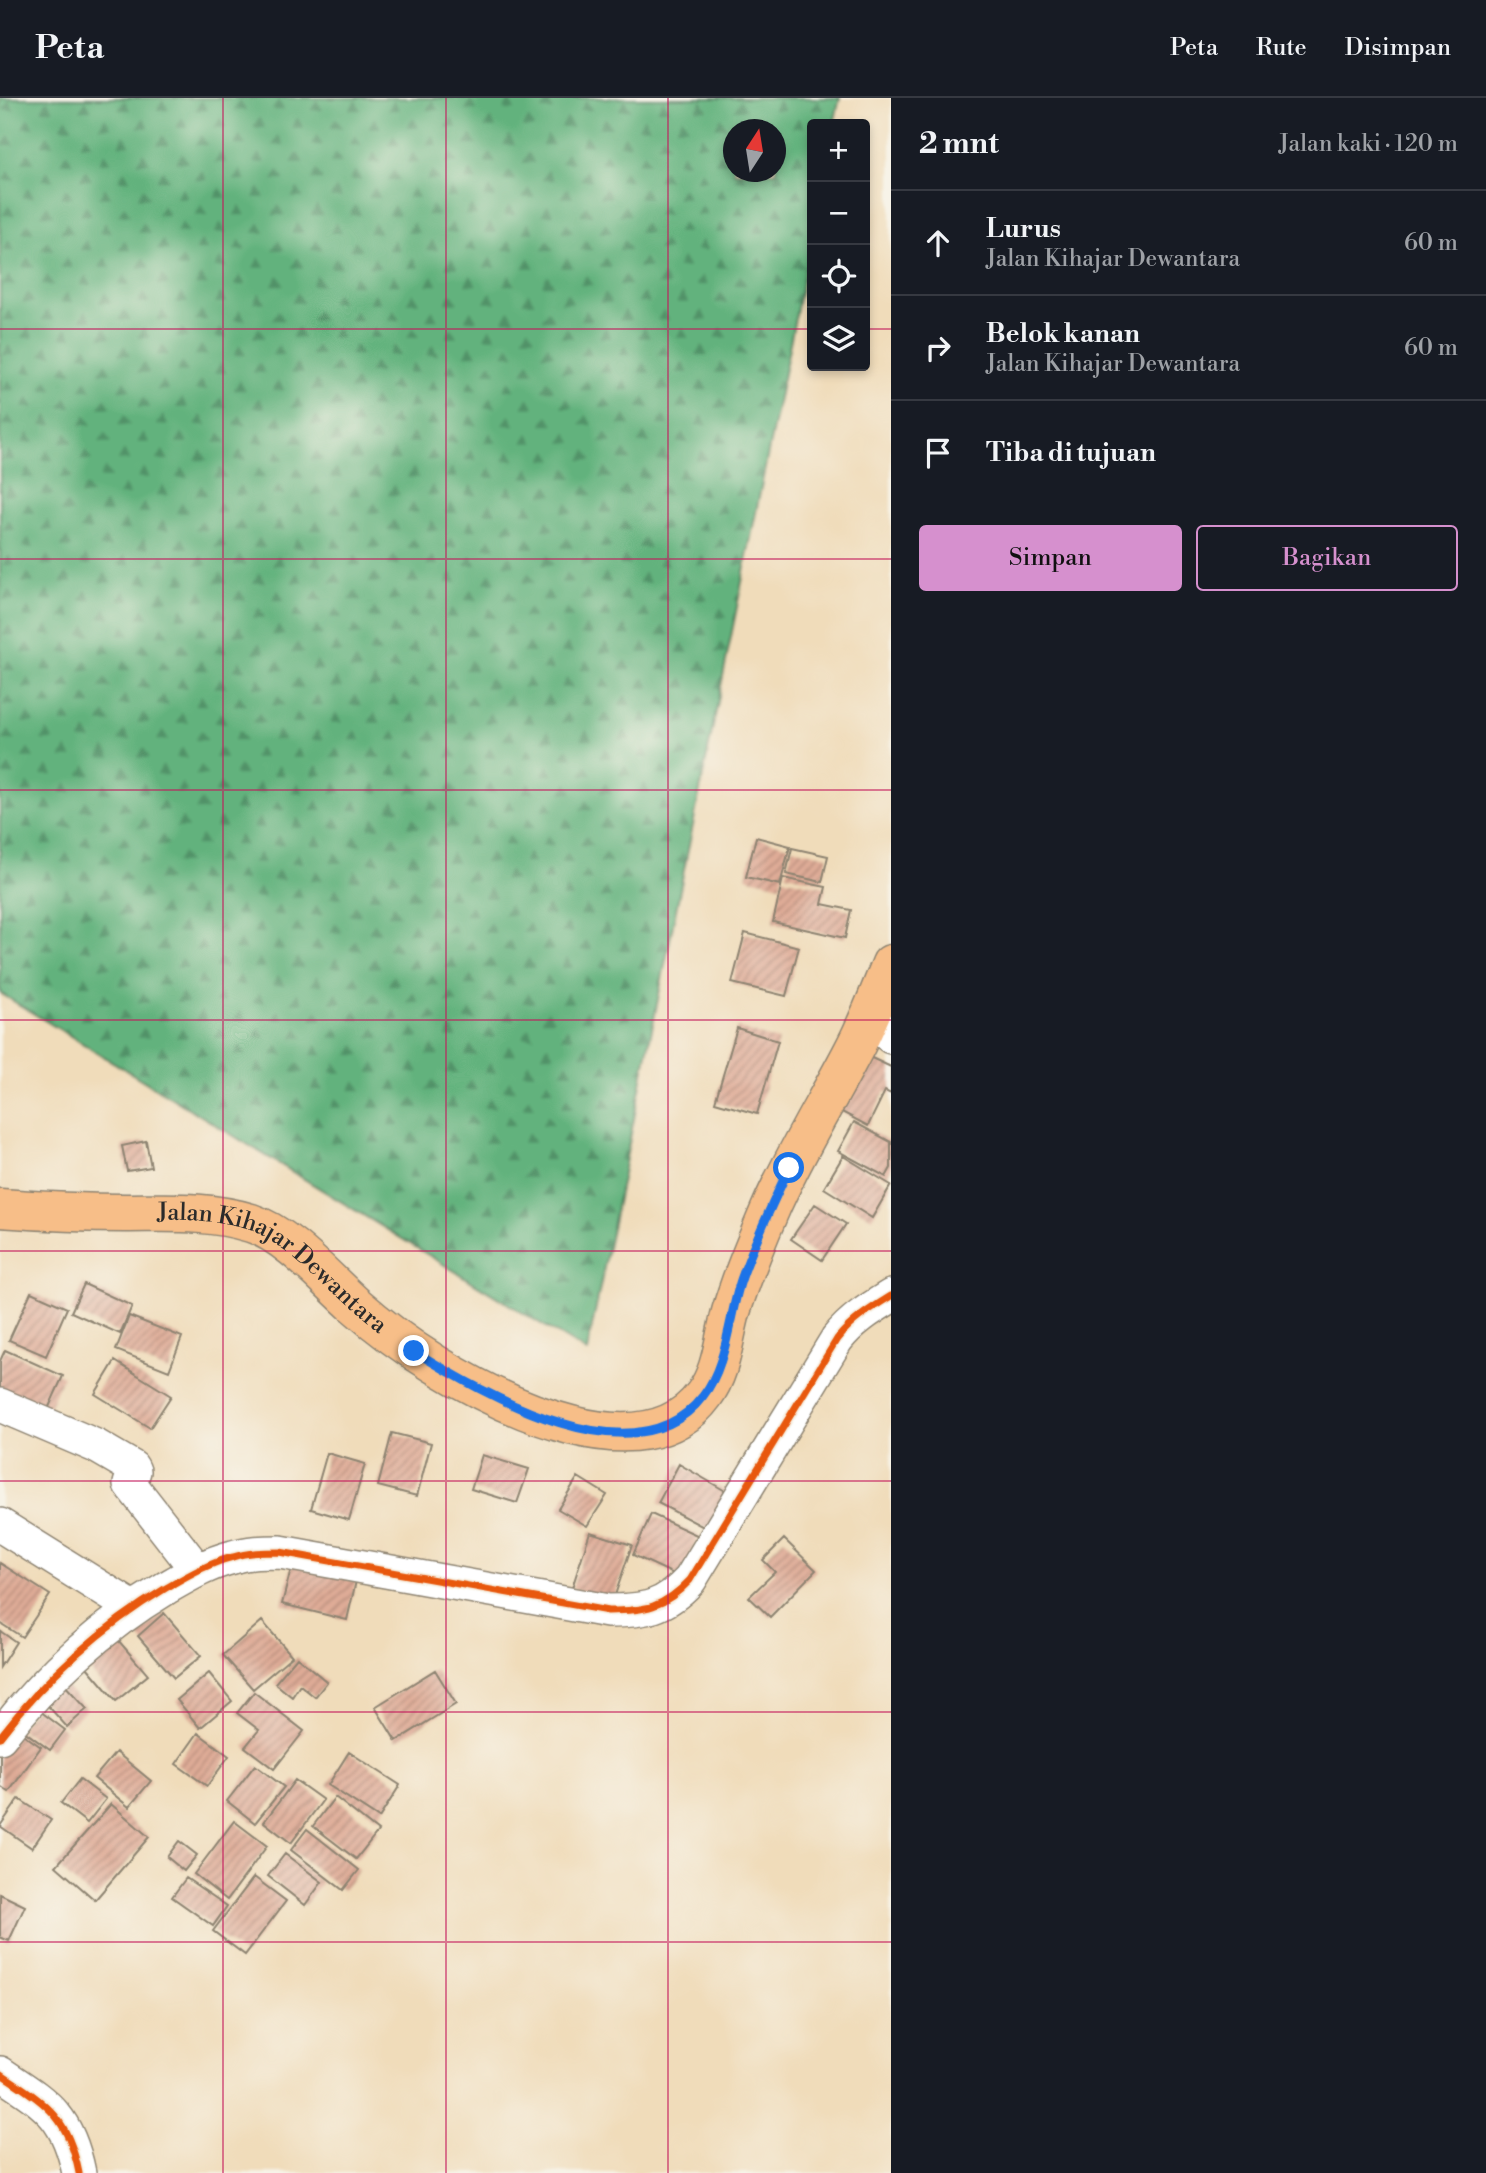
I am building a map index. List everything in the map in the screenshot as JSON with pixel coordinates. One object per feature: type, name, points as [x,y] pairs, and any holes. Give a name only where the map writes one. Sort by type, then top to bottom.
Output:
[{"type":"main road","name":"Jalan Kihajar Dewantara","points":[[0,1208],[123,1213],[197,1212],[254,1224],[281,1239],[357,1307],[414,1351],[482,1391],[524,1410],[584,1428],[613,1434],[648,1431],[683,1417],[704,1395],[713,1378],[725,1345],[730,1316],[742,1279],[770,1208],[808,1129],[854,1049],[880,1027],[891,964]]},
{"type":"street","points":[[0,1737],[33,1695],[91,1640],[133,1608],[197,1570],[241,1555],[280,1552],[608,1611],[635,1611],[656,1607],[676,1595],[690,1580],[843,1332],[863,1313],[891,1296]]},
{"type":"street","points":[[0,1405],[96,1446],[132,1467],[134,1471],[130,1483],[197,1570]]},
{"type":"street","points":[[0,1525],[133,1608]]},
{"type":"street","points":[[0,2073],[52,2110],[66,2129],[79,2173]]},
{"type":"green space","points":[[0,98],[840,98],[835,119],[807,119],[807,259],[587,1352],[0,993]]},
{"type":"building","points":[[756,837],[790,846],[780,885],[746,877]]},
{"type":"building","points":[[792,848],[828,856],[822,882],[786,874]]},
{"type":"building","points":[[783,878],[826,887],[822,904],[851,910],[845,938],[773,922]]},
{"type":"building","points":[[745,933],[799,947],[786,996],[732,983]]},
{"type":"building","points":[[737,1028],[778,1041],[757,1114],[715,1102]]},
{"type":"building","points":[[865,1055],[891,1067],[891,1094],[885,1091],[868,1126],[838,1110]]},
{"type":"building","points":[[854,1122],[891,1142],[891,1168],[886,1177],[838,1151]]},
{"type":"building","points":[[146,1141],[151,1167],[127,1171],[122,1146]]},
{"type":"building","points":[[843,1156],[891,1185],[872,1218],[824,1188]]},
{"type":"building","points":[[815,1204],[846,1224],[822,1260],[791,1239]]},
{"type":"building","points":[[84,1284],[132,1306],[120,1334],[71,1312]]},
{"type":"building","points":[[31,1292],[67,1308],[46,1356],[9,1340]]},
{"type":"building","points":[[129,1316],[182,1337],[169,1371],[116,1350]]},
{"type":"building","points":[[5,1350],[63,1376],[45,1416],[0,1396],[0,1361]]},
{"type":"building","points":[[115,1361],[171,1396],[150,1428],[95,1394]]},
{"type":"building","points":[[392,1433],[431,1443],[417,1496],[378,1486]]},
{"type":"building","points":[[327,1453],[365,1464],[349,1520],[311,1509]]},
{"type":"building","points":[[482,1455],[529,1469],[517,1503],[471,1489]]},
{"type":"building","points":[[679,1464],[734,1496],[713,1532],[658,1503]]},
{"type":"building","points":[[578,1477],[607,1495],[587,1526],[558,1509]]},
{"type":"building","points":[[651,1514],[699,1536],[680,1577],[633,1555]]},
{"type":"building","points":[[590,1532],[632,1545],[613,1601],[572,1588]]},
{"type":"building","points":[[784,1539],[816,1570],[770,1617],[749,1597],[775,1572],[763,1560]]},
{"type":"building","points":[[0,1563],[50,1595],[22,1637],[0,1623]]},
{"type":"building","points":[[292,1565],[356,1581],[347,1620],[282,1604]]},
{"type":"building","points":[[164,1613],[201,1656],[174,1678],[138,1636]]},
{"type":"building","points":[[262,1621],[292,1656],[253,1689],[223,1655]]},
{"type":"building","points":[[0,1631],[16,1642],[0,1667]]},
{"type":"building","points":[[118,1640],[148,1675],[116,1701],[87,1667]]},
{"type":"building","points":[[297,1657],[327,1682],[315,1697],[300,1685],[292,1697],[275,1683]]},
{"type":"building","points":[[435,1670],[456,1704],[396,1741],[375,1707]]},
{"type":"building","points":[[209,1673],[232,1701],[200,1728],[177,1700]]},
{"type":"building","points":[[62,1682],[87,1709],[67,1727],[42,1699]]},
{"type":"building","points":[[254,1692],[304,1731],[274,1769],[245,1747],[259,1730],[237,1713]]},
{"type":"building","points":[[36,1708],[65,1730],[50,1750],[20,1728]]},
{"type":"building","points":[[13,1727],[41,1747],[9,1792],[0,1786],[0,1744]]},
{"type":"building","points":[[198,1733],[229,1756],[207,1786],[176,1764]]},
{"type":"building","points":[[116,1752],[151,1781],[129,1807],[94,1778]]},
{"type":"building","points":[[349,1752],[400,1785],[379,1818],[328,1785]]},
{"type":"building","points":[[255,1765],[284,1787],[255,1823],[227,1801]]},
{"type":"building","points":[[80,1779],[106,1799],[87,1823],[61,1803]]},
{"type":"building","points":[[295,1780],[323,1800],[291,1843],[264,1822]]},
{"type":"building","points":[[335,1797],[378,1831],[356,1859],[313,1826]]},
{"type":"building","points":[[19,1799],[51,1820],[32,1848],[0,1826]]},
{"type":"building","points":[[111,1804],[149,1837],[95,1900],[56,1866]]},
{"type":"building","points":[[234,1821],[267,1846],[227,1900],[194,1874]]},
{"type":"building","points":[[307,1829],[359,1870],[343,1890],[291,1850]]},
{"type":"building","points":[[179,1841],[197,1855],[184,1871],[167,1857]]},
{"type":"building","points":[[285,1854],[322,1882],[305,1905],[268,1876]]},
{"type":"building","points":[[254,1877],[286,1901],[245,1955],[213,1931]]},
{"type":"building","points":[[186,1878],[227,1906],[213,1926],[172,1897]]},
{"type":"building","points":[[0,1894],[25,1906],[9,1941],[0,1937]]},
{"type":"cycle path","points":[[0,1737],[56,1674],[119,1619],[190,1574],[244,1554],[280,1552],[608,1611],[643,1609],[662,1602],[690,1580],[837,1339],[855,1320],[891,1296]]},
{"type":"cycle path","points":[[0,2073],[52,2112],[68,2137],[79,2173]]},
{"type":"route","points":[[414,1351],[494,1397],[524,1410],[584,1428],[613,1434],[648,1431],[683,1417],[704,1395],[718,1370],[730,1316],[742,1279],[789,1168]]}]
